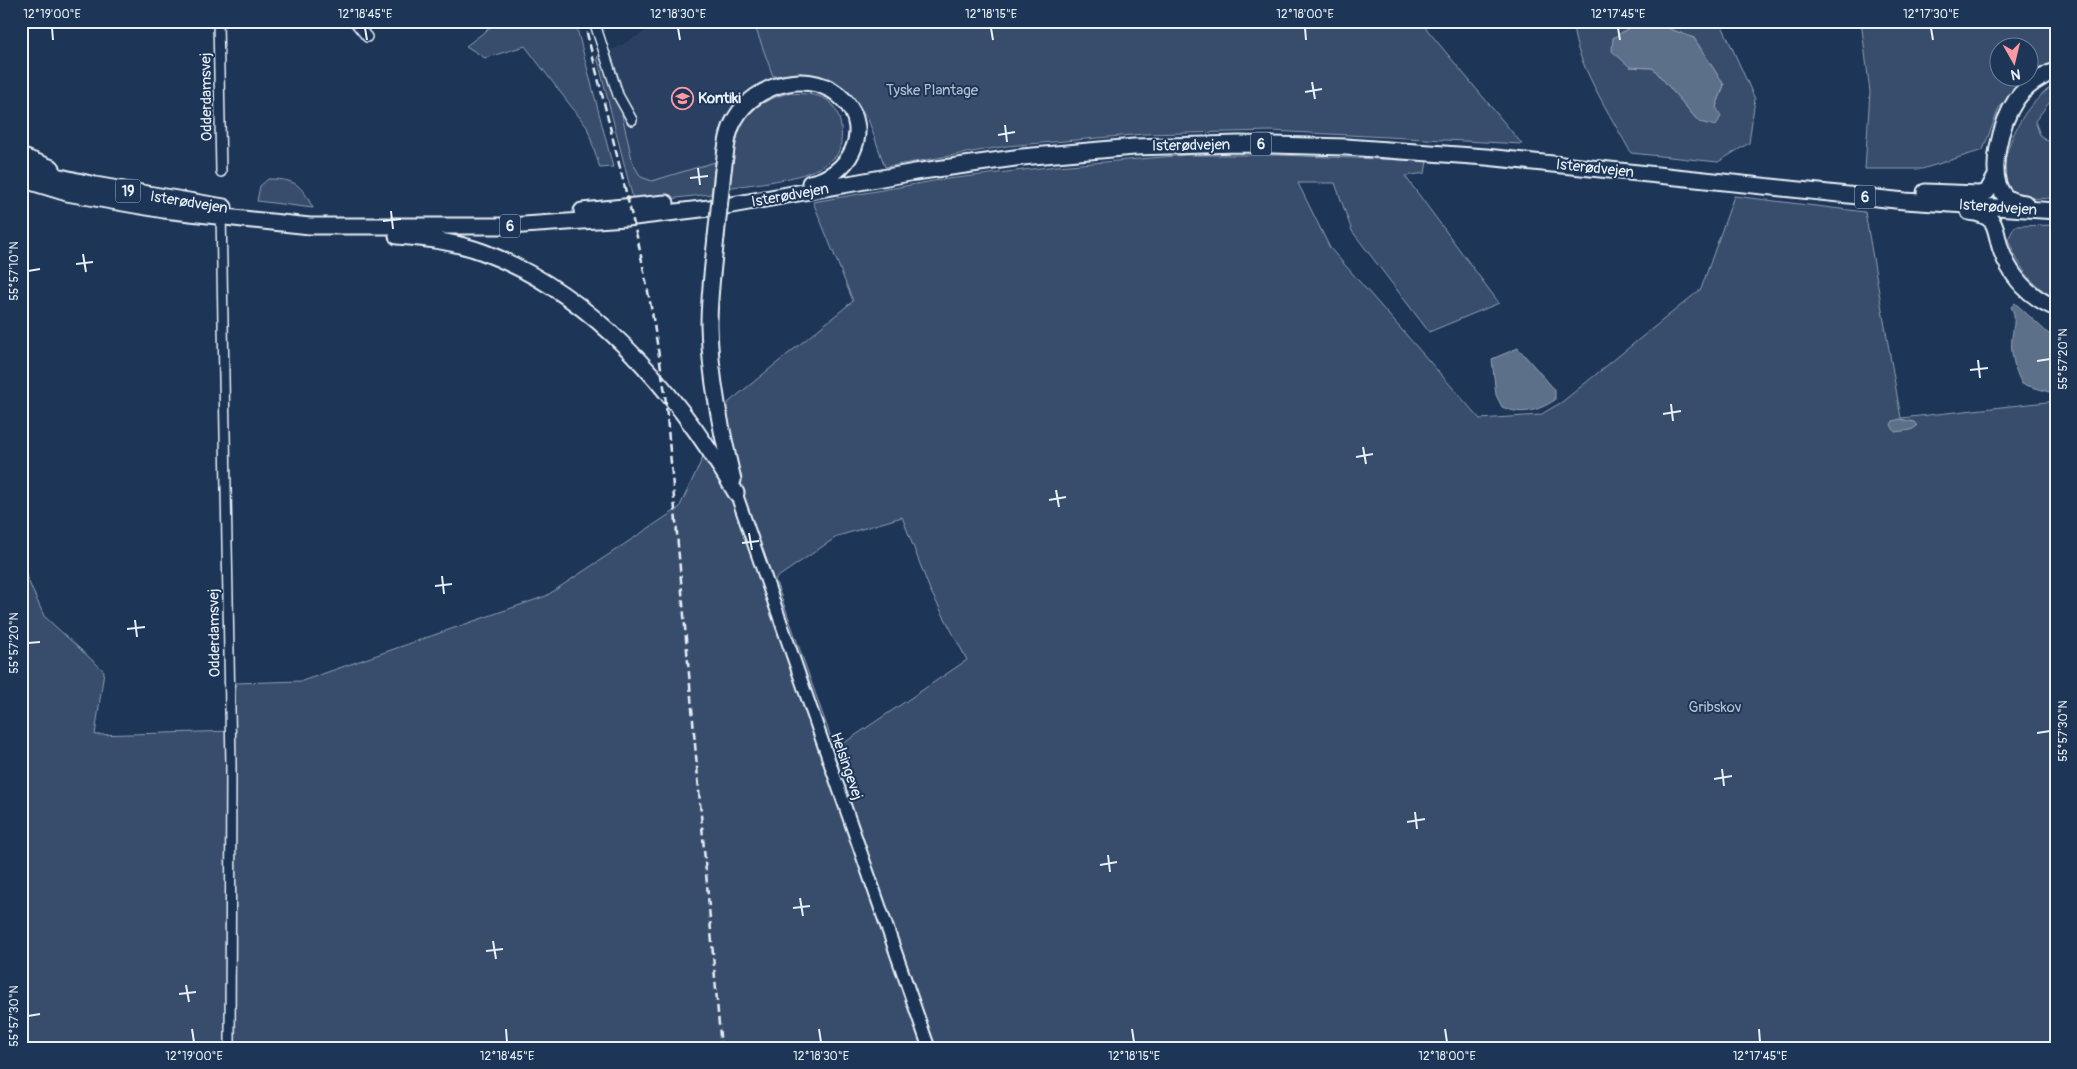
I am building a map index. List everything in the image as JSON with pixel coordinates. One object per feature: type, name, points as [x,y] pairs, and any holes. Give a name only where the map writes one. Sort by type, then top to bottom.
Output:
[{"type":"highway","points":[[1799,190],[1832,186],[1979,194],[1986,192],[1992,186],[1996,176],[1998,146],[2002,128],[2009,111],[2017,98],[2030,86],[2056,70]]},
{"type":"highway","points":[[453,227],[488,220],[710,199],[816,182],[833,176],[846,164],[854,149],[857,132],[853,115],[844,100],[830,90],[814,84],[777,85],[760,92],[746,104],[735,120],[728,137],[723,170],[716,237],[709,324],[710,352],[716,396],[736,493]]},
{"type":"highway","name":"Isterødvejen","points":[[21,168],[221,212],[310,226],[518,226],[644,216],[726,206],[924,171],[1013,158],[1134,146],[1185,144],[1346,147],[1477,156],[1931,203],[2056,210]]},
{"type":"highway","points":[[21,156],[95,185]]},
{"type":"highway","points":[[1996,176],[2003,194],[2008,198],[2024,203],[2056,205]]},
{"type":"highway","name":"Isterødvejen","points":[[21,179],[67,193],[164,210],[331,219],[359,225]]},
{"type":"highway","name":"6","points":[[21,186],[67,193]]},
{"type":"highway","points":[[1931,203],[1954,211],[1984,215],[1993,224],[2007,263],[2021,286],[2043,303],[2056,308]]},
{"type":"highway","points":[[2001,248],[2002,225],[2011,216],[2056,217]]},
{"type":"highway","points":[[310,226],[439,241],[482,252],[532,275],[565,295],[593,317],[638,361],[706,444],[736,493]]},
{"type":"street","name":"Odderdamsvej","points":[[218,21],[221,172]]},
{"type":"street","points":[[354,21],[367,37]]},
{"type":"street","points":[[594,21],[618,95],[632,120]]},
{"type":"street","name":"Odderdamsvej","points":[[221,212],[231,764],[230,1048]]},
{"type":"street","name":"Helsingevej","points":[[736,493],[929,1048]]},
{"type":"shaded area","name":"Kontiki","points":[[665,21],[753,21],[773,76],[755,85],[734,106],[726,123],[715,162],[652,181],[641,177],[633,164],[622,115],[623,90],[610,51]]},
{"type":"shaded area","points":[[1640,21],[1648,21],[1694,38],[1724,85],[1716,107],[1721,116],[1716,126],[1699,122],[1653,68],[1630,67],[1612,51],[1613,38]]},
{"type":"shaded area","points":[[2015,303],[2051,336],[2056,348],[2056,394],[2022,384],[2019,379],[2012,350],[2014,318],[2011,307]]},
{"type":"shaded area","points":[[1518,348],[1555,390],[1555,400],[1542,407],[1523,412],[1502,407],[1496,395],[1492,359]]},
{"type":"shaded area","points":[[1900,419],[1914,422],[1917,426],[1911,430],[1895,432],[1891,425],[1893,421]]},
{"type":"green space","points":[[499,21],[575,21],[613,167],[600,168],[587,127],[525,46],[485,58],[466,46]]},
{"type":"green space","name":"Tyske Plantage","points":[[753,21],[1420,21],[1522,144],[1271,131],[1144,134],[1007,146],[885,167],[868,119],[852,95],[831,83],[801,73],[773,76]]},
{"type":"green space","points":[[1574,21],[1640,21],[1613,38],[1630,67],[1653,68],[1699,122],[1716,107],[1724,85],[1694,38],[1648,21],[1720,21],[1755,99],[1749,143],[1718,162],[1631,153],[1585,68],[1574,34]]},
{"type":"green space","points":[[1861,21],[2056,21],[2056,60],[2040,69],[2040,38],[1990,38],[1990,88],[2018,88],[1999,108],[1983,150],[1922,169],[1865,169],[1870,92]]},
{"type":"green space","points":[[610,51],[623,90],[622,115],[633,164],[641,177],[652,181],[715,162],[711,194],[634,203],[597,57]]},
{"type":"green space","points":[[2056,82],[2056,94],[2035,121],[2040,135],[2056,147],[2056,198],[2021,196],[2011,190],[2006,180],[2004,169],[2006,157],[2015,132],[2026,112]]},
{"type":"green space","points":[[789,93],[818,96],[832,104],[839,118],[842,135],[836,156],[824,165],[802,175],[777,181],[727,188],[734,139],[746,116],[756,107],[770,99]]},
{"type":"green space","name":"Gribskov","points":[[1186,155],[1278,155],[1427,161],[1425,173],[1405,176],[1499,303],[1429,332],[1352,231],[1335,183],[1298,183],[1330,248],[1480,419],[1540,415],[1562,402],[1701,289],[1734,196],[1865,212],[1901,418],[2056,401],[2056,1048],[21,1048],[21,564],[44,616],[104,671],[95,735],[234,731],[236,683],[302,681],[546,596],[679,508],[729,402],[853,301],[813,202],[939,180],[1057,166]],"holes":[[[902,517],[930,590],[967,660],[835,749],[775,579],[838,536]]]},
{"type":"green space","points":[[268,179],[285,180],[296,184],[305,193],[313,208],[257,201],[260,186]]},
{"type":"green space","points":[[2056,225],[2056,298],[2039,288],[2032,281],[2016,257],[2008,239],[2015,226]]},
{"type":"railway","points":[[584,21],[638,241],[665,393],[721,1048]]},
{"type":"place","name":"Kontiki","points":[[682,98]]}]
